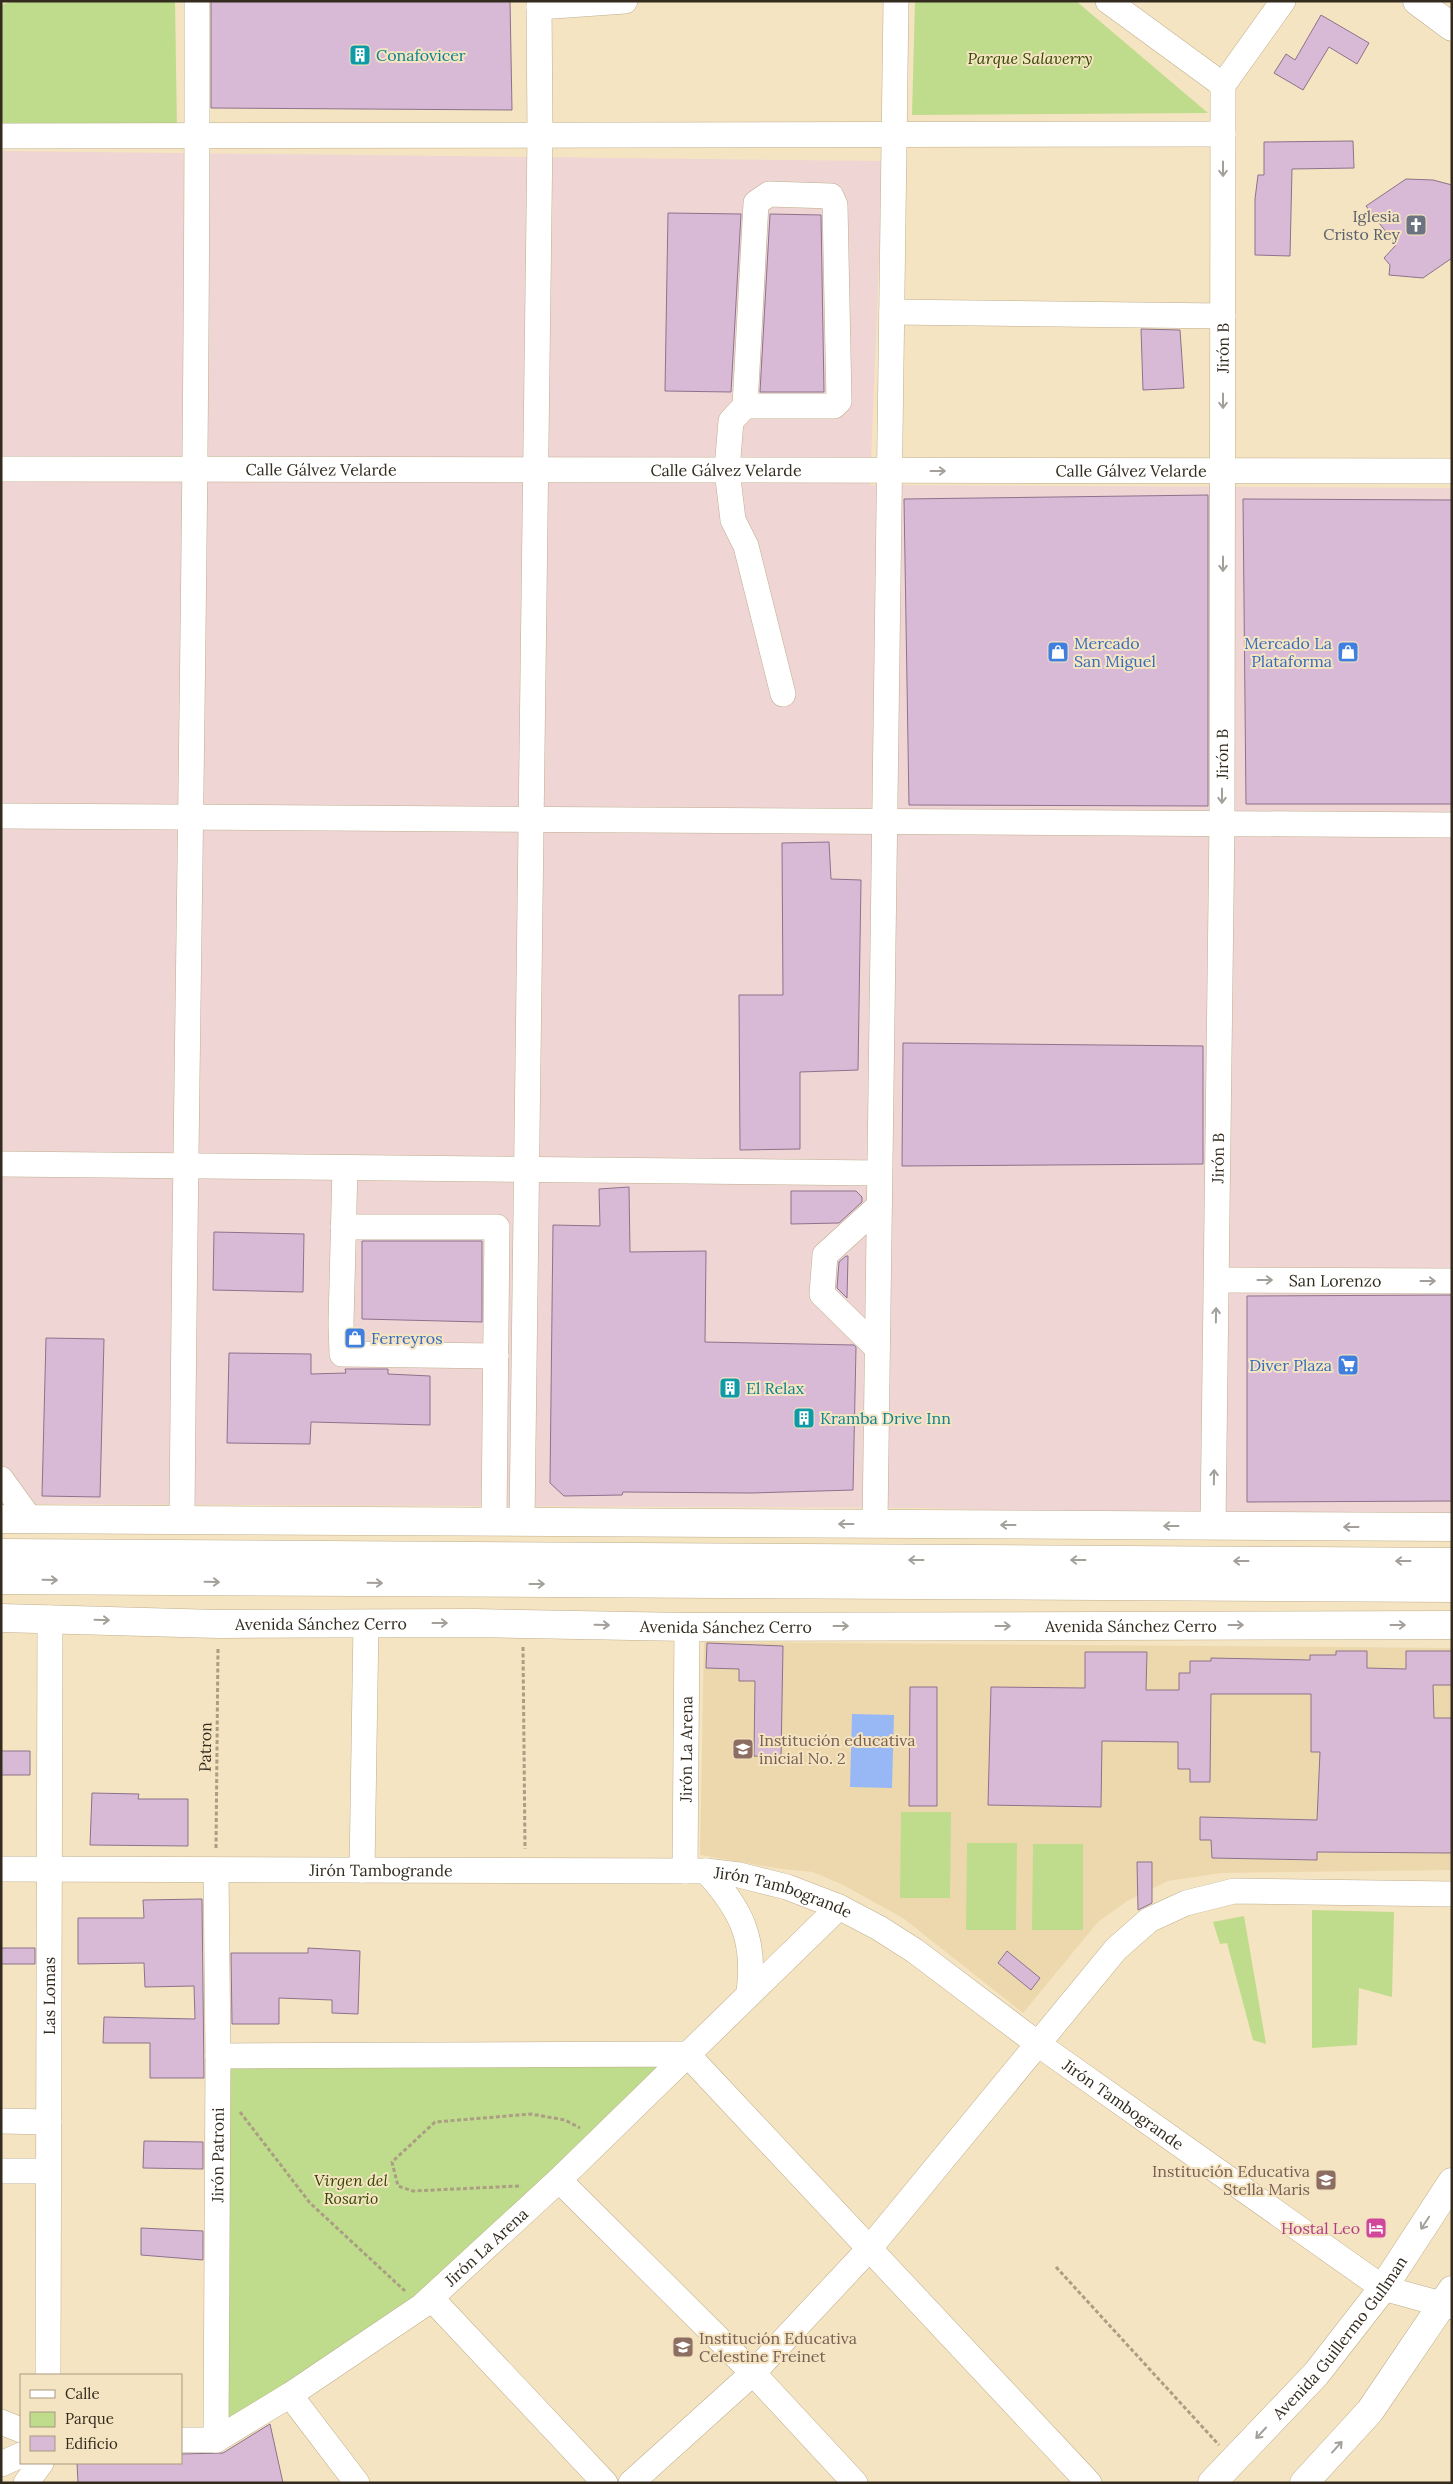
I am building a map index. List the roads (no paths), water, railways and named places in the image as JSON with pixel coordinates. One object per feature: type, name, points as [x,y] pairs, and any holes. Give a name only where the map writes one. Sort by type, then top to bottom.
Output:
[{"type":"main road","points":[[1417,1],[1452,27]]},
{"type":"main road","points":[[1,1519],[1452,1527]]},
{"type":"main road","points":[[1,1551],[116,1534],[145,1520]]},
{"type":"main road","points":[[702,1523],[777,1559]]},
{"type":"main road","points":[[1,1551],[777,1559],[1452,1562]]},
{"type":"main road","points":[[1,1580],[1452,1588]]},
{"type":"main road","name":"Avenida Sánchez Cerro","points":[[1,1618],[218,1624],[366,1623],[687,1626],[1452,1625]]},
{"type":"main road","name":"Avenida Guillermo Gullman","points":[[1212,2483],[1316,2374],[1383,2288],[1452,2182]]},
{"type":"main road","points":[[1304,2483],[1370,2411],[1449,2300]]},
{"type":"street","points":[[182,1520],[185,1166],[196,469],[197,1]]},
{"type":"street","points":[[522,1522],[540,135],[539,4],[625,1]]},
{"type":"street","points":[[875,1524],[896,1]]},
{"type":"street","points":[[1108,1],[1223,85],[1283,1]]},
{"type":"street","name":"Jirón B","points":[[1213,1526],[1222,823],[1223,85]]},
{"type":"street","points":[[1,136],[1224,134]]},
{"type":"street","points":[[745,406],[834,406],[840,401],[835,204],[831,196],[769,194],[756,203],[745,406],[731,421],[727,470],[733,520],[746,546],[783,694]]},
{"type":"street","points":[[892,312],[1223,316]]},
{"type":"street","name":"Calle Gálvez Velarde","points":[[1,469],[1452,471]]},
{"type":"street","points":[[1,816],[1452,825]]},
{"type":"street","points":[[1,1164],[879,1173]]},
{"type":"street","points":[[345,1168],[342,1354],[496,1356]]},
{"type":"street","points":[[877,1348],[822,1294],[825,1255],[879,1206]]},
{"type":"street","points":[[343,1227],[497,1227],[494,1522]]},
{"type":"street","name":"San Lorenzo","points":[[1216,1280],[1452,1281]]},
{"type":"street","points":[[1,1479],[30,1519]]},
{"type":"street","name":"Las Lomas","points":[[48,2374],[50,1618]]},
{"type":"street","points":[[362,1870],[366,1623]]},
{"type":"street","name":"Jirón La Arena","points":[[687,1626],[695,1871]]},
{"type":"street","name":"Jirón Tambogrande","points":[[1,1869],[695,1871],[739,1875],[787,1887],[839,1907],[879,1928],[915,1951],[1038,2044],[1383,2288],[1449,2300]]},
{"type":"street","name":"Jirón Patroni","points":[[216,1870],[218,2056],[216,2440]]},
{"type":"street","points":[[695,1871],[735,1907],[745,1927],[750,1948],[752,1970],[749,1992]]},
{"type":"street","points":[[631,2483],[752,2373],[869,2249],[1116,1949],[1149,1920],[1186,1903],[1234,1891],[1452,1894]]},
{"type":"street","name":"Jirón La Arena","points":[[216,2440],[290,2395],[426,2302],[559,2180],[749,1992],[839,1907]]},
{"type":"street","points":[[218,2056],[687,2054],[1089,2483]]},
{"type":"street","points":[[1,2121],[49,2122]]},
{"type":"street","points":[[1,2171],[48,2171]]},
{"type":"street","points":[[559,2180],[752,2373],[855,2483]]},
{"type":"street","points":[[426,2302],[605,2483]]},
{"type":"street","points":[[290,2395],[357,2483]]},
{"type":"street","points":[[1,2422],[20,2430]]},
{"type":"street","points":[[182,2440],[216,2440]]},
{"type":"street","points":[[1,2464],[20,2455]]},
{"type":"street","points":[[26,2483],[40,2464]]},
{"type":"street","points":[[48,2464],[48,2483]]},
{"type":"water","points":[[852,1714],[894,1715],[892,1788],[850,1787]]},
{"type":"place","name":"Conafovicer","points":[[360,55]]},
{"type":"place","name":"Iglesia Cristo Rey","points":[[1416,225]]},
{"type":"place","name":"Mercado San Miguel","points":[[1058,652]]},
{"type":"place","name":"Mercado La Plataforma","points":[[1348,652]]},
{"type":"place","name":"Ferreyros","points":[[355,1338]]},
{"type":"place","name":"Diver Plaza","points":[[1348,1365]]},
{"type":"place","name":"El Relax","points":[[730,1388]]},
{"type":"place","name":"Kramba Drive Inn","points":[[804,1418]]},
{"type":"place","name":"Institución educativa inicial No. 2","points":[[743,1749]]},
{"type":"place","name":"Institución Educativa Stella Maris","points":[[1326,2180]]},
{"type":"place","name":"Hostal Leo","points":[[1376,2228]]},
{"type":"place","name":"Institución Educativa Celestine Freinet","points":[[683,2347]]},
{"type":"park label","name":"Parque Salaverry","points":[[1030,58]]},
{"type":"park label","name":"Virgen del Rosario","points":[[351,2189]]}]
